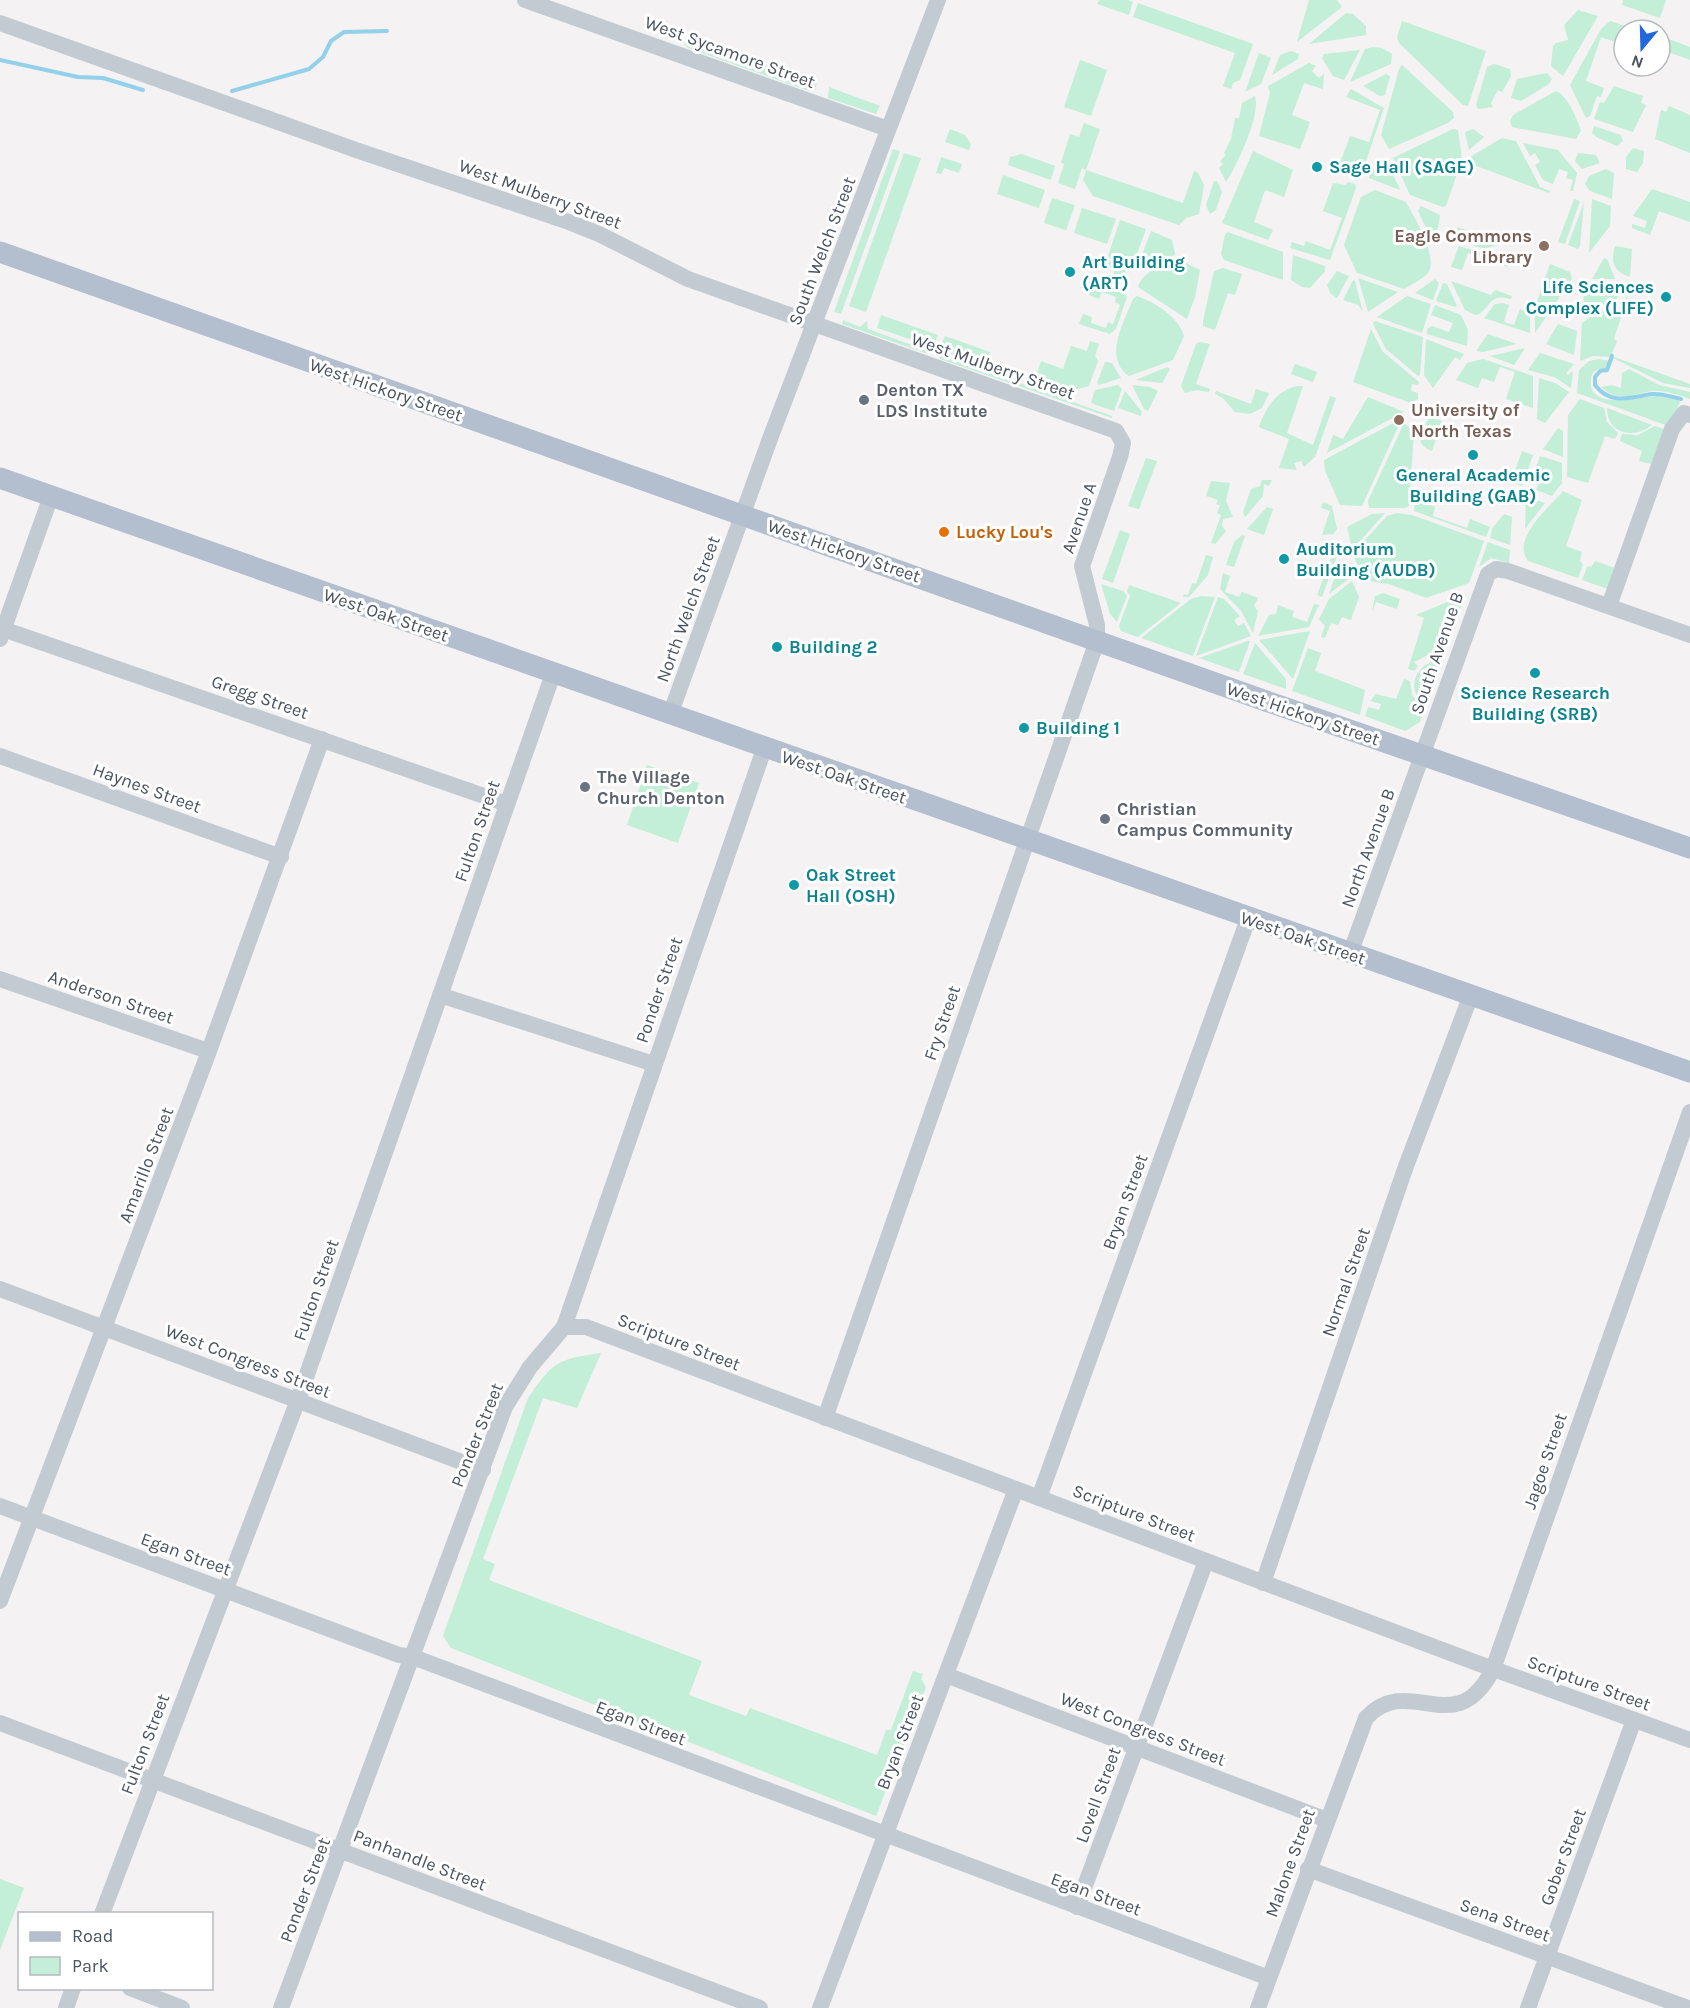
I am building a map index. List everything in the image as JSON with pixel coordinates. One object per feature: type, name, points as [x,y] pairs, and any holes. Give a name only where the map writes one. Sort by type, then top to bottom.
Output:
[{"type":"main road","name":"West Hickory Street","points":[[0,252],[1097,641],[1690,848]]},
{"type":"main road","name":"West Oak Street","points":[[0,478],[670,716],[1690,1072]]},
{"type":"street","name":"West Sycamore Street","points":[[525,0],[888,129]]},
{"type":"street","name":"South Welch Street","points":[[742,515],[938,0]]},
{"type":"street","name":"West Mulberry Street","points":[[0,23],[345,146],[569,222],[599,234],[688,279],[1111,429],[1116,431],[1123,443]]},
{"type":"street","points":[[1690,415],[1684,413],[1672,429],[1609,606],[1690,635]]},
{"type":"street","name":"Avenue A","points":[[1097,641],[1097,625],[1082,566],[1123,443]]},
{"type":"street","points":[[1,632],[51,496]]},
{"type":"street","name":"North Welch Street","points":[[670,716],[742,515]]},
{"type":"street","name":"South Avenue B","points":[[1422,755],[1488,574],[1496,569],[1609,606]]},
{"type":"street","name":"Gregg Street","points":[[1,632],[322,739],[507,804]]},
{"type":"street","name":"Fry Street","points":[[825,1418],[1097,641]]},
{"type":"street","name":"Fulton Street","points":[[103,1912],[298,1400],[553,674]]},
{"type":"street","name":"Amarillo Street","points":[[0,1601],[281,857],[322,739]]},
{"type":"street","name":"Ponder Street","points":[[281,2008],[505,1407],[516,1387],[564,1327],[764,748]]},
{"type":"street","name":"North Avenue B","points":[[1350,954],[1422,755]]},
{"type":"street","name":"Haynes Street","points":[[0,756],[281,857]]},
{"type":"street","name":"Bryan Street","points":[[1039,1498],[1248,919]]},
{"type":"street","name":"Anderson Street","points":[[0,979],[208,1051]]},
{"type":"street","points":[[440,995],[654,1064]]},
{"type":"street","name":"Normal Street","points":[[1263,1582],[1391,1208],[1471,995]]},
{"type":"street","name":"Jagoe Street","points":[[1360,1731],[1374,1709],[1395,1700],[1441,1706],[1468,1701],[1486,1682],[1493,1669],[1690,1112]]},
{"type":"street","name":"West Congress Street","points":[[0,1288],[483,1470]]},
{"type":"street","name":"Scripture Street","points":[[564,1327],[586,1328],[1493,1669],[1690,1740]]},
{"type":"street","name":"Bryan Street","points":[[820,2008],[1016,1490]]},
{"type":"street","name":"Egan Street","points":[[0,1506],[399,1655],[413,1657],[885,1836],[1269,1978]]},
{"type":"street","name":"Lovell Street","points":[[1077,1908],[1206,1561]]},
{"type":"street","name":"West Congress Street","points":[[946,1676],[1327,1820]]},
{"type":"street","name":"Gober Street","points":[[1528,2008],[1634,1720]]},
{"type":"street","name":"Panhandle Street","points":[[0,1723],[760,2008]]},
{"type":"street","name":"Malone Street","points":[[1258,2008],[1360,1731]]},
{"type":"street","name":"Sena Street","points":[[1308,1869],[1688,2008]]},
{"type":"street","points":[[66,2008],[73,1990]]},
{"type":"street","points":[[133,1990],[182,2008]]},
{"type":"green space","points":[[1099,0],[1133,2],[1129,15],[1097,4]]},
{"type":"green space","points":[[1309,0],[1337,0],[1342,7],[1297,42]]},
{"type":"green space","points":[[1623,0],[1666,0],[1660,18],[1622,5]]},
{"type":"green space","points":[[1138,3],[1253,44],[1240,80],[1233,83],[1231,89],[1223,86],[1235,53],[1133,17]]},
{"type":"green space","points":[[1578,10],[1598,16],[1563,76],[1551,66],[1553,46],[1568,40],[1564,25]]},
{"type":"green space","points":[[1346,13],[1353,14],[1366,26],[1366,35],[1309,44]]},
{"type":"green space","points":[[1402,21],[1486,51],[1468,106],[1463,105],[1399,43],[1397,37]]},
{"type":"green space","points":[[1612,22],[1612,41],[1601,37],[1586,81],[1604,88],[1601,97],[1597,96],[1590,116],[1586,118],[1570,85],[1601,29]]},
{"type":"green space","points":[[688,37],[817,83],[815,90],[809,91],[688,48],[684,43]]},
{"type":"green space","points":[[1672,40],[1690,47],[1690,60],[1672,53]]},
{"type":"green space","points":[[1382,48],[1392,54],[1391,64],[1350,82],[1365,49]]},
{"type":"green space","points":[[1360,50],[1344,80],[1333,76],[1322,58],[1324,54]]},
{"type":"green space","points":[[1291,51],[1299,54],[1298,59],[1272,75],[1280,55]]},
{"type":"green space","points":[[1259,53],[1271,58],[1261,84],[1245,92]]},
{"type":"green space","points":[[1080,60],[1107,70],[1091,116],[1064,107]]},
{"type":"green space","points":[[1309,63],[1316,66],[1312,71],[1319,78],[1324,74],[1323,89],[1304,83],[1292,115],[1310,122],[1300,149],[1259,136],[1270,93],[1268,86]]},
{"type":"green space","points":[[1494,64],[1510,69],[1511,76],[1502,92],[1498,90],[1491,103],[1493,107],[1478,109],[1476,105],[1487,67]]},
{"type":"green space","points":[[1402,65],[1453,112],[1454,118],[1448,123],[1389,149],[1381,135]]},
{"type":"green space","points":[[1547,73],[1552,79],[1549,84],[1521,101],[1511,98],[1517,79]]},
{"type":"green space","points":[[1386,74],[1390,76],[1385,95],[1380,96],[1363,86]]},
{"type":"green space","points":[[1614,86],[1643,96],[1641,103],[1646,105],[1633,132],[1594,119],[1600,102],[1604,103]]},
{"type":"green space","points":[[829,87],[880,106],[876,114],[828,98]]},
{"type":"green space","points":[[1351,89],[1384,108],[1362,173],[1357,176],[1347,166],[1340,163],[1350,136],[1369,142],[1380,110],[1346,97]]},
{"type":"green space","points":[[1556,91],[1568,103],[1577,120],[1581,131],[1576,139],[1512,127],[1510,121],[1513,115]]},
{"type":"green space","points":[[1255,96],[1255,115],[1251,127],[1242,152],[1226,182],[1219,168],[1223,164],[1220,161],[1226,155],[1224,153],[1231,139],[1235,118],[1239,118],[1242,103]]},
{"type":"green space","points":[[1669,106],[1690,115],[1690,153],[1655,139],[1661,110],[1666,112]]},
{"type":"green space","points":[[1084,123],[1100,129],[1086,170],[1082,168],[1075,189],[1058,183],[1064,164],[1061,163],[1070,134],[1079,137]]},
{"type":"green space","points":[[1594,126],[1621,135],[1623,141],[1617,146],[1596,137],[1592,133]]},
{"type":"green space","points":[[950,129],[965,135],[971,144],[969,150],[945,142]]},
{"type":"green space","points":[[1453,129],[1458,130],[1462,159],[1446,206],[1443,207],[1410,195],[1393,158]]},
{"type":"green space","points":[[1473,129],[1484,137],[1469,150],[1465,132]]},
{"type":"green space","points":[[1502,138],[1516,141],[1540,187],[1550,191],[1549,193],[1471,164],[1470,157]]},
{"type":"green space","points":[[1523,143],[1558,150],[1577,173],[1573,191],[1570,191],[1573,180],[1566,178],[1568,172],[1559,169],[1553,184],[1543,180],[1535,165],[1540,162],[1535,153],[1530,156]]},
{"type":"green space","points":[[1633,148],[1644,151],[1643,163],[1637,172],[1626,169],[1626,157]]},
{"type":"green space","points":[[893,149],[900,151],[841,314],[834,312]]},
{"type":"green space","points":[[1253,151],[1293,170],[1284,197],[1265,190],[1254,222],[1273,230],[1268,240],[1222,223]]},
{"type":"green space","points":[[904,153],[921,158],[866,312],[849,306]]},
{"type":"green space","points":[[1578,153],[1596,155],[1600,163],[1582,169],[1575,161]]},
{"type":"green space","points":[[1022,154],[1055,166],[1051,180],[1008,165],[1010,157]]},
{"type":"green space","points":[[941,157],[962,164],[959,173],[944,168],[941,174],[936,173]]},
{"type":"green space","points":[[1389,167],[1400,190],[1369,178],[1369,173],[1373,168],[1375,174]]},
{"type":"green space","points":[[1606,169],[1614,173],[1612,199],[1590,191],[1585,184],[1589,176]]},
{"type":"green space","points":[[1086,170],[1183,203],[1194,171],[1198,173],[1204,185],[1199,214],[1186,218],[1179,225],[1093,196],[1083,180]]},
{"type":"green space","points":[[1003,175],[1045,190],[1039,208],[997,194]]},
{"type":"green space","points":[[1214,181],[1217,181],[1222,192],[1216,210],[1210,214],[1206,205]]},
{"type":"green space","points":[[1348,182],[1355,184],[1356,188],[1330,260],[1290,248],[1292,242],[1304,246],[1306,241],[1330,250],[1342,218],[1323,211],[1333,183],[1346,185]]},
{"type":"green space","points":[[1652,189],[1690,202],[1690,222],[1659,211],[1650,235],[1632,228],[1632,224],[1645,228],[1647,221],[1633,216]]},
{"type":"green space","points":[[1375,190],[1406,202],[1428,247],[1431,266],[1428,273],[1404,289],[1357,273],[1344,245],[1361,197]]},
{"type":"green space","points":[[1052,198],[1075,205],[1066,230],[1044,223]]},
{"type":"green space","points":[[1574,199],[1580,201],[1565,244],[1558,242]]},
{"type":"green space","points":[[1592,199],[1611,206],[1610,226],[1589,253]]},
{"type":"green space","points":[[1584,202],[1580,246],[1578,249],[1568,245]]},
{"type":"green space","points":[[1421,206],[1440,215],[1435,246],[1418,211]]},
{"type":"green space","points":[[1082,208],[1116,219],[1107,244],[1074,233]]},
{"type":"green space","points":[[1120,220],[1146,229],[1133,265],[1127,267],[1122,282],[1112,279],[1115,269],[1100,264],[1103,254],[1108,256]]},
{"type":"green space","points":[[1457,227],[1500,242],[1488,248],[1475,246],[1463,239]]},
{"type":"green space","points":[[1151,231],[1172,240],[1175,254],[1170,259],[1143,269],[1139,263]]},
{"type":"green space","points":[[1228,232],[1283,252],[1283,280],[1224,260],[1221,254],[1225,234]]},
{"type":"green space","points":[[1459,246],[1472,250],[1471,254],[1468,253],[1462,270],[1451,267]]},
{"type":"green space","points":[[1615,246],[1632,249],[1630,277],[1620,272],[1613,262]]},
{"type":"green space","points":[[1476,251],[1490,256],[1505,251],[1512,254],[1508,267],[1475,255]]},
{"type":"green space","points":[[1293,255],[1325,266],[1325,271],[1310,288],[1302,287],[1291,280]]},
{"type":"green space","points":[[1604,258],[1607,259],[1615,279],[1592,279]]},
{"type":"green space","points":[[1180,260],[1200,270],[1195,297],[1187,319],[1138,287],[1140,281],[1149,272]]},
{"type":"green space","points":[[1550,264],[1570,272],[1572,279],[1535,333],[1535,314],[1524,305],[1535,307]]},
{"type":"green space","points":[[1223,268],[1242,274],[1235,295],[1228,293],[1215,330],[1203,326],[1203,321],[1214,271]]},
{"type":"green space","points":[[1337,271],[1349,276],[1337,298],[1330,293],[1327,285]]},
{"type":"green space","points":[[1358,278],[1398,292],[1368,312]]},
{"type":"green space","points":[[1435,279],[1439,283],[1433,300],[1415,293]]},
{"type":"green space","points":[[1353,280],[1363,312],[1358,305],[1343,300]]},
{"type":"green space","points":[[1451,281],[1491,295],[1495,290],[1512,296],[1511,299],[1503,297],[1493,300],[1481,313],[1476,315],[1465,310]]},
{"type":"green space","points":[[1094,282],[1122,291],[1127,297],[1116,329],[1110,334],[1079,324],[1083,314],[1092,317],[1091,323],[1106,328],[1108,322],[1113,324],[1120,305],[1115,302],[1116,297],[1102,292],[1099,299],[1089,295]]},
{"type":"green space","points":[[1443,283],[1447,284],[1457,306],[1436,301]]},
{"type":"green space","points":[[1603,283],[1618,288],[1617,291],[1620,293],[1616,300],[1583,314],[1584,288]]},
{"type":"green space","points":[[1628,295],[1614,339],[1617,341],[1611,357],[1593,356],[1580,361],[1582,323],[1597,312],[1619,307]]},
{"type":"green space","points":[[1137,296],[1158,306],[1171,317],[1184,336],[1173,360],[1129,376],[1117,360],[1116,350],[1125,318],[1133,299]]},
{"type":"green space","points":[[1407,296],[1431,304],[1422,333],[1377,317]]},
{"type":"green space","points":[[1495,304],[1509,305],[1504,322],[1514,325],[1520,309],[1530,315],[1530,333],[1484,318]]},
{"type":"green space","points":[[1435,305],[1461,315],[1468,330],[1467,346],[1427,334],[1427,329],[1432,326],[1449,332],[1453,323],[1431,315]]},
{"type":"green space","points":[[881,315],[938,335],[933,347],[877,328]]},
{"type":"green space","points":[[843,320],[860,327],[867,321],[868,329],[931,352],[925,353],[842,324]]},
{"type":"green space","points":[[1375,321],[1423,337],[1420,375],[1418,376],[1386,349],[1373,324]]},
{"type":"green space","points":[[1558,324],[1577,331],[1574,355],[1546,344]]},
{"type":"green space","points":[[1371,329],[1383,352],[1419,382],[1418,385],[1412,384],[1411,391],[1418,393],[1418,399],[1411,403],[1353,382]]},
{"type":"green space","points":[[1488,334],[1517,344],[1483,352],[1476,351]]},
{"type":"green space","points":[[945,336],[990,352],[986,366],[939,350]]},
{"type":"green space","points":[[1426,339],[1464,354],[1460,360],[1455,357],[1433,388],[1424,375]]},
{"type":"green space","points":[[1090,341],[1099,344],[1095,356],[1098,361],[1089,386],[1062,393],[1033,383],[1040,374],[1037,373],[1041,361],[1063,369],[1071,346],[1087,351]]},
{"type":"green space","points":[[1200,342],[1210,344],[1196,384],[1210,389],[1209,392],[1197,390],[1185,393],[1181,386],[1196,344]]},
{"type":"green space","points":[[1525,348],[1514,365],[1490,356]]},
{"type":"green space","points":[[1540,353],[1574,364],[1566,373],[1568,375],[1573,371],[1571,388],[1554,377],[1528,370]]},
{"type":"green space","points":[[938,354],[1112,416],[1112,418],[940,359]]},
{"type":"green space","points":[[1613,358],[1690,384],[1690,388],[1663,383]]},
{"type":"green space","points":[[1483,359],[1533,376],[1533,408],[1506,399],[1515,372],[1500,367],[1494,382],[1482,378],[1478,388],[1456,380],[1467,363]]},
{"type":"green space","points":[[1599,359],[1610,361],[1607,369],[1599,369],[1593,373],[1592,390],[1598,396],[1617,400],[1659,396],[1680,401],[1671,427],[1577,393],[1579,370],[1589,361]]},
{"type":"green space","points":[[1105,362],[1112,363],[1121,378],[1099,385],[1097,383]]},
{"type":"green space","points":[[1295,364],[1317,372],[1313,382],[1291,374]]},
{"type":"green space","points":[[1167,367],[1170,369],[1162,383],[1136,380]]},
{"type":"green space","points":[[1629,369],[1659,385],[1690,392],[1690,399],[1656,391],[1619,396],[1601,387],[1612,385],[1621,388],[1622,373]]},
{"type":"green space","points":[[1539,378],[1555,383],[1569,392],[1545,423],[1537,419]]},
{"type":"green space","points":[[1118,385],[1122,389],[1114,411],[1091,403],[1095,390]]},
{"type":"green space","points":[[1132,385],[1150,387],[1158,391],[1148,411],[1144,409]]},
{"type":"green space","points":[[1303,386],[1287,433],[1313,445],[1330,396],[1336,398],[1315,457],[1304,467],[1301,461],[1294,463],[1297,470],[1279,468],[1289,439],[1259,427],[1269,405],[1275,399],[1287,389]]},
{"type":"green space","points":[[1256,389],[1269,393],[1262,408],[1250,414],[1235,412],[1223,398],[1215,394],[1216,391],[1251,404]]},
{"type":"green space","points":[[1125,391],[1142,412],[1141,416],[1118,408]]},
{"type":"green space","points":[[1368,397],[1404,412],[1327,453],[1333,435],[1343,439]]},
{"type":"green space","points":[[1580,399],[1604,408],[1607,422],[1618,433],[1615,439],[1605,436],[1588,483],[1567,477],[1568,415]]},
{"type":"green space","points":[[1607,408],[1652,425],[1638,432],[1623,432],[1612,424]]},
{"type":"green space","points":[[1430,417],[1442,421],[1432,451],[1426,448],[1420,440],[1421,431]]},
{"type":"green space","points":[[1393,423],[1398,427],[1362,506],[1340,505],[1325,471],[1324,460]]},
{"type":"green space","points":[[1404,423],[1414,432],[1409,506],[1406,508],[1369,508],[1368,501]]},
{"type":"green space","points":[[1655,426],[1669,431],[1651,464],[1639,461],[1642,451],[1620,441],[1622,434],[1638,435]]},
{"type":"green space","points":[[1558,428],[1563,431],[1563,457],[1543,449]]},
{"type":"green space","points":[[1522,451],[1533,455],[1522,486],[1511,482]]},
{"type":"green space","points":[[1540,456],[1562,463],[1562,483],[1552,496],[1536,490],[1541,477],[1534,474]]},
{"type":"green space","points":[[1146,458],[1157,461],[1139,509],[1128,506]]},
{"type":"green space","points":[[1262,480],[1272,480],[1269,486],[1264,484],[1263,496],[1245,517],[1243,512],[1251,489],[1260,486]]},
{"type":"green space","points":[[1211,481],[1230,483],[1226,501],[1233,517],[1223,519],[1222,526],[1226,531],[1215,544],[1211,543],[1221,515],[1217,513],[1220,505],[1216,504],[1218,500],[1206,496]]},
{"type":"green space","points":[[1563,491],[1582,500],[1566,546],[1582,552],[1580,561],[1583,564],[1578,578],[1528,561],[1524,552],[1524,543],[1528,533]]},
{"type":"green space","points":[[1530,498],[1545,503],[1525,529],[1526,499]]},
{"type":"green space","points":[[1415,499],[1435,507],[1433,516],[1467,528],[1470,519],[1490,527],[1486,537],[1414,511]]},
{"type":"green space","points":[[1323,502],[1332,506],[1337,529],[1333,534],[1322,535],[1330,511],[1321,508]]},
{"type":"green space","points":[[1267,507],[1273,509],[1264,535],[1247,529]]},
{"type":"green space","points":[[1385,513],[1353,549],[1347,527],[1372,514]]},
{"type":"green space","points":[[1397,513],[1412,515],[1484,541],[1469,583],[1426,598],[1389,584],[1363,580],[1353,553],[1387,516]]},
{"type":"green space","points":[[1504,514],[1512,517],[1510,545],[1490,538],[1492,529]]},
{"type":"green space","points":[[1120,530],[1130,534],[1113,583],[1102,579]]},
{"type":"green space","points":[[1242,535],[1245,536],[1234,567],[1226,565],[1234,542]]},
{"type":"green space","points":[[1488,542],[1510,550],[1509,563],[1491,558],[1479,567]]},
{"type":"green space","points":[[1334,551],[1337,556],[1322,597],[1317,595]]},
{"type":"green space","points":[[1206,555],[1213,557],[1208,575],[1189,597],[1183,597],[1184,594],[1188,595],[1192,583],[1196,584]]},
{"type":"green space","points":[[1595,561],[1615,568],[1608,589],[1582,580],[1587,567],[1592,566]]},
{"type":"green space","points":[[1344,563],[1348,564],[1351,577],[1329,594],[1337,571]]},
{"type":"green space","points":[[1223,573],[1230,576],[1225,592],[1239,597],[1242,592],[1258,598],[1254,606],[1258,611],[1253,633],[1241,611],[1220,589]]},
{"type":"green space","points":[[1352,581],[1359,597],[1351,620],[1342,617],[1338,625],[1331,623],[1325,638],[1321,637],[1325,626],[1319,619],[1329,599]]},
{"type":"green space","points":[[1101,584],[1123,591],[1127,596],[1117,622],[1110,614]]},
{"type":"green space","points":[[1129,585],[1181,603],[1138,637],[1121,631],[1119,626],[1130,596],[1127,591]]},
{"type":"green space","points":[[1383,593],[1400,599],[1397,609],[1376,602],[1372,612],[1375,596]]},
{"type":"green space","points":[[1201,596],[1215,597],[1193,656],[1141,638],[1191,599]]},
{"type":"green space","points":[[1218,597],[1224,599],[1240,616],[1234,620],[1238,626],[1244,623],[1251,636],[1196,656]]},
{"type":"green space","points":[[1457,598],[1464,598],[1458,615],[1452,614],[1449,623],[1454,625],[1443,657],[1431,658],[1430,654],[1414,662],[1418,666],[1414,671],[1408,669],[1424,618],[1416,615]]},
{"type":"green space","points":[[1314,604],[1319,605],[1309,627],[1258,636],[1269,615],[1276,614],[1278,605],[1294,611],[1292,617],[1307,622]]},
{"type":"green space","points":[[1310,631],[1293,679],[1259,640]]},
{"type":"green space","points":[[1250,641],[1239,672],[1199,658]]},
{"type":"green space","points":[[1255,643],[1286,679],[1286,689],[1243,674]]},
{"type":"green space","points":[[1308,648],[1321,653],[1315,671],[1365,690],[1360,715],[1292,691]]},
{"type":"green space","points":[[1431,662],[1441,664],[1425,704],[1416,694],[1414,682],[1420,670]]},
{"type":"green space","points":[[1404,679],[1410,681],[1412,695],[1424,709],[1420,722],[1405,731],[1365,716],[1368,707],[1379,710],[1381,704],[1370,701],[1376,694],[1396,699]]},
{"type":"green space","points":[[647,765],[699,783],[678,843],[627,825]]},
{"type":"green space","points":[[601,1353],[577,1408],[543,1398],[483,1559],[495,1564],[489,1580],[702,1661],[689,1695],[746,1716],[750,1708],[877,1755],[886,1730],[891,1730],[913,1671],[923,1674],[921,1679],[926,1687],[876,1816],[451,1648],[443,1636],[528,1398],[557,1364],[565,1360]]},
{"type":"green space","points":[[0,1879],[24,1888],[0,1950]]},
{"type":"waterway","points":[[232,91],[309,69],[323,57],[331,41],[344,32],[387,31]]},
{"type":"waterway","points":[[0,60],[78,77],[103,78],[143,90]]},
{"type":"waterway","points":[[1612,356],[1607,370],[1600,371],[1595,377],[1595,385],[1601,392],[1615,398],[1655,394],[1681,399]]},
{"type":"place","name":"Sage Hall (SAGE)","points":[[1317,167]]},
{"type":"place","name":"Eagle Commons Library","points":[[1544,246]]},
{"type":"place","name":"Art Building (ART)","points":[[1070,272]]},
{"type":"place","name":"Life Sciences Complex (LIFE)","points":[[1666,297]]},
{"type":"place","name":"Denton TX LDS Institute","points":[[864,400]]},
{"type":"place","name":"University of North Texas","points":[[1399,420]]},
{"type":"place","name":"General Academic Building (GAB)","points":[[1473,455]]},
{"type":"place","name":"Lucky Lou's","points":[[944,532]]},
{"type":"place","name":"Auditorium Building (AUDB)","points":[[1284,559]]},
{"type":"place","name":"Building 2","points":[[777,647]]},
{"type":"place","name":"Science Research Building (SRB)","points":[[1535,673]]},
{"type":"place","name":"Building 1","points":[[1024,728]]},
{"type":"place","name":"The Village Church Denton","points":[[585,787]]},
{"type":"place","name":"Christian Campus Community","points":[[1105,819]]},
{"type":"place","name":"Oak Street Hall (OSH)","points":[[794,885]]}]
